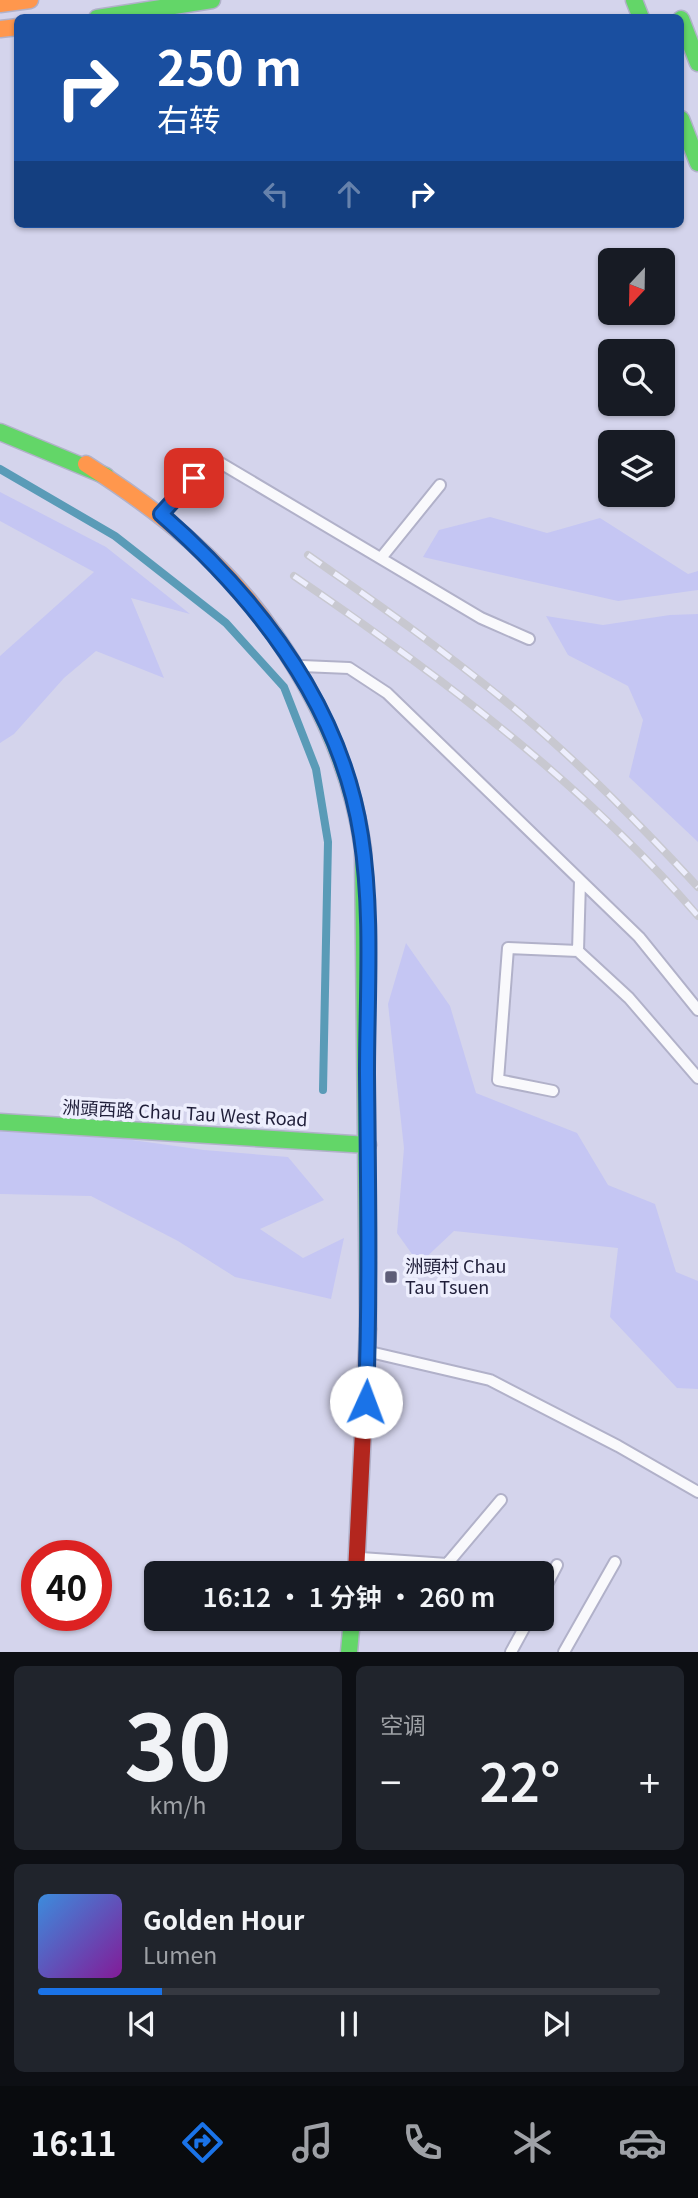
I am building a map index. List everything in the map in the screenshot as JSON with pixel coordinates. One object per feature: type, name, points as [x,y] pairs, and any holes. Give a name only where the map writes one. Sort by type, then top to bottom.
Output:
[{"type":"street","points":[[0,4],[30,0]]},
{"type":"street","points":[[123,14],[212,0]]},
{"type":"street","points":[[684,27],[698,62]]},
{"type":"street","points":[[684,127],[698,163]]},
{"type":"street","points":[[0,416],[106,476],[161,514],[223,572],[296,666],[338,750],[361,834],[366,888],[368,1351],[357,1561]]},
{"type":"street","points":[[0,432],[106,476]]},
{"type":"street","name":"洲頭西路 Chau Tau West Road","points":[[0,1122],[369,1145]]},
{"type":"street","points":[[349,1652],[351,1631]]},
{"type":"lane","points":[[161,514],[212,458],[481,618],[529,639]]},
{"type":"lane","points":[[381,558],[440,485]]},
{"type":"lane","points":[[296,666],[349,668],[387,693],[639,937],[698,1010]]},
{"type":"lane","points":[[578,951],[580,880]]},
{"type":"lane","points":[[553,1091],[498,1080],[508,948],[578,951],[629,998],[698,1078]]},
{"type":"lane","points":[[368,1351],[490,1380],[618,1446],[698,1492]]},
{"type":"lane","points":[[450,1561],[501,1500]]},
{"type":"lane","points":[[564,1652],[615,1562]]},
{"type":"lane","points":[[554,1571],[557,1565]]},
{"type":"lane","points":[[511,1652],[522,1631]]},
{"type":"shaded area","points":[[0,492],[106,547],[190,614],[131,598],[164,678],[96,651],[64,678],[14,734],[0,743],[0,656],[94,572],[0,521]]},
{"type":"shaded area","points":[[490,517],[547,533],[600,518],[688,574],[698,571],[698,590],[618,601],[423,557],[439,530]]},
{"type":"shaded area","points":[[698,614],[698,842],[629,777],[643,720],[628,686],[568,655],[546,616],[603,625],[670,615]]},
{"type":"shaded area","points":[[406,943],[450,1006],[476,1093],[577,1133],[608,1185],[655,1204],[676,1272],[698,1281],[698,1389],[677,1388],[610,1317],[618,1248],[454,1231],[419,1264],[397,1233],[404,1148],[388,1004]]},
{"type":"shaded area","points":[[31,1126],[204,1150],[288,1157],[324,1200],[260,1229],[303,1258],[344,1238],[331,1299],[235,1277],[178,1241],[91,1196],[0,1194],[0,1131]]},
{"type":"waterway","points":[[0,469],[115,536],[226,623],[284,687],[316,769],[328,842],[323,1090]]},
{"type":"railway","points":[[308,555],[443,652],[522,715],[613,798],[698,887]]},
{"type":"railway","points":[[294,576],[402,652],[507,733],[606,820],[698,916]]},
{"type":"traffic: fast","points":[[123,14],[212,0]]},
{"type":"traffic: fast","points":[[634,0],[639,14]]},
{"type":"traffic: fast","points":[[684,27],[698,63]]},
{"type":"traffic: fast","points":[[684,127],[698,163]]},
{"type":"traffic: fast","points":[[0,432],[106,476]]},
{"type":"traffic: fast","points":[[274,634],[305,684],[331,736],[351,791],[363,849],[368,1329]]},
{"type":"traffic: fast","points":[[0,1122],[368,1145]]},
{"type":"traffic: fast","points":[[349,1652],[351,1631]]},
{"type":"traffic: slow","points":[[0,4],[30,0]]},
{"type":"traffic: slow","points":[[0,29],[14,27]]},
{"type":"traffic: slow","points":[[86,464],[139,500],[189,540],[234,584],[274,634]]},
{"type":"traffic: jam","points":[[357,1561],[368,1329]]},
{"type":"place","name":"洲頭村 Chau Tau Tsuen","points":[[391,1277]]},
{"type":"route","points":[[194,478],[161,514],[223,572],[249,601],[296,666],[327,722],[338,750],[348,778],[361,834],[366,888],[369,1145],[366,1402]]}]
